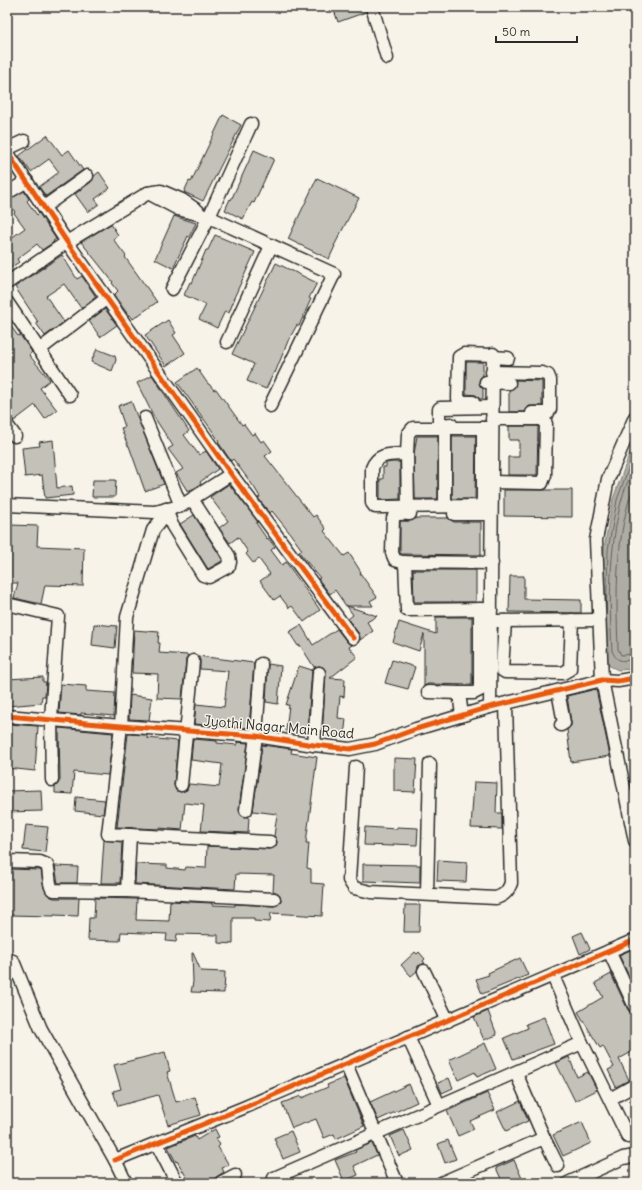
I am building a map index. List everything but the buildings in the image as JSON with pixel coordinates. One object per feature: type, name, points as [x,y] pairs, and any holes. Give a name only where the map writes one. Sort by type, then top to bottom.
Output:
[{"type":"street","points":[[372,7],[388,58]]},
{"type":"street","points":[[172,289],[209,217],[251,124]]},
{"type":"street","points":[[24,141],[7,151],[67,242],[231,474],[353,638]]},
{"type":"street","points":[[44,207],[87,176]]},
{"type":"street","points":[[7,193],[27,181]]},
{"type":"street","points":[[7,283],[67,242],[148,192],[178,209],[209,217],[334,274],[270,406]]},
{"type":"street","points":[[227,342],[271,246]]},
{"type":"street","points":[[39,350],[107,298]]},
{"type":"street","points":[[7,302],[70,395]]},
{"type":"street","points":[[492,482],[542,483],[545,475],[546,424],[544,419],[489,415],[461,402],[458,398],[460,356],[464,354],[491,355],[508,358]]},
{"type":"street","points":[[428,692],[474,693],[480,690],[492,563],[491,514],[487,499],[491,355]]},
{"type":"street","points":[[408,507],[408,434],[413,428],[446,428],[489,415],[546,413],[550,411],[550,380],[548,375],[542,373],[490,379]]},
{"type":"street","points":[[490,379],[509,383]]},
{"type":"street","points":[[145,418],[186,503],[229,556],[229,566],[209,577],[203,575],[172,525],[166,509]]},
{"type":"street","points":[[635,418],[608,479],[596,540],[602,680],[635,841]]},
{"type":"street","points":[[7,426],[15,436]]},
{"type":"street","points":[[445,506],[446,428]]},
{"type":"street","points":[[407,454],[383,455],[373,464],[372,503],[375,507],[481,506],[487,499],[492,482],[487,464]]},
{"type":"street","points":[[7,505],[154,512],[186,503],[231,474]]},
{"type":"street","points":[[166,509],[161,520],[153,530],[127,617],[120,726],[108,834],[270,842]]},
{"type":"street","points":[[491,514],[397,514],[393,518],[392,553],[395,560],[405,562],[492,563]]},
{"type":"street","points":[[405,562],[406,610],[487,613],[505,621],[599,620]]},
{"type":"street","points":[[7,604],[58,616],[51,719],[52,780]]},
{"type":"street","points":[[487,613],[490,707]]},
{"type":"street","points":[[505,621],[502,670],[505,672],[564,673],[570,669],[572,620]]},
{"type":"street","points":[[181,785],[193,662]]},
{"type":"street","points":[[246,810],[256,736],[261,664]]},
{"type":"street","points":[[314,745],[319,673]]},
{"type":"street","name":"Jyothi Nagar Main Road","points":[[7,716],[256,736],[350,749],[374,744],[416,729],[490,707],[602,680],[618,681],[635,678]]},
{"type":"street","points":[[558,691],[564,723],[560,725]]},
{"type":"street","points":[[459,693],[462,715]]},
{"type":"street","points":[[356,767],[349,880],[354,888],[371,892],[496,898],[502,896],[507,892],[511,883],[506,704]]},
{"type":"street","points":[[427,894],[430,764]]},
{"type":"street","points":[[127,891],[130,835]]},
{"type":"street","points":[[7,861],[40,862],[47,865],[49,870],[50,885],[54,890],[127,891],[274,899]]},
{"type":"street","points":[[115,1160],[226,1115],[635,940]]},
{"type":"street","points":[[609,951],[635,1006]]},
{"type":"street","points":[[7,960],[13,961],[41,1029],[115,1160],[126,1183]]},
{"type":"street","points":[[424,971],[448,1021]]},
{"type":"street","points":[[553,976],[582,1043],[628,1138]]},
{"type":"street","points":[[408,1037],[438,1105]]},
{"type":"street","points":[[274,1178],[582,1043]]},
{"type":"street","points":[[346,1064],[397,1183]]},
{"type":"street","points":[[516,1073],[544,1138],[558,1166]]},
{"type":"street","points":[[610,1099],[635,1085]]},
{"type":"street","points":[[441,1183],[544,1138]]},
{"type":"street","points":[[157,1144],[177,1183]]},
{"type":"street","points":[[568,1183],[623,1158],[635,1156]]},
{"type":"street","points":[[220,1183],[235,1175]]},
{"type":"water","points":[[635,439],[635,669],[618,670],[608,665],[603,652],[602,598],[604,549],[613,499]]},
{"type":"cycle path","points":[[7,152],[67,242],[231,474],[353,638]]},
{"type":"cycle path","points":[[7,716],[256,736],[350,749],[375,744],[416,729],[490,707],[602,680],[618,681],[635,678]]},
{"type":"cycle path","points":[[115,1160],[243,1108],[635,940]]}]
